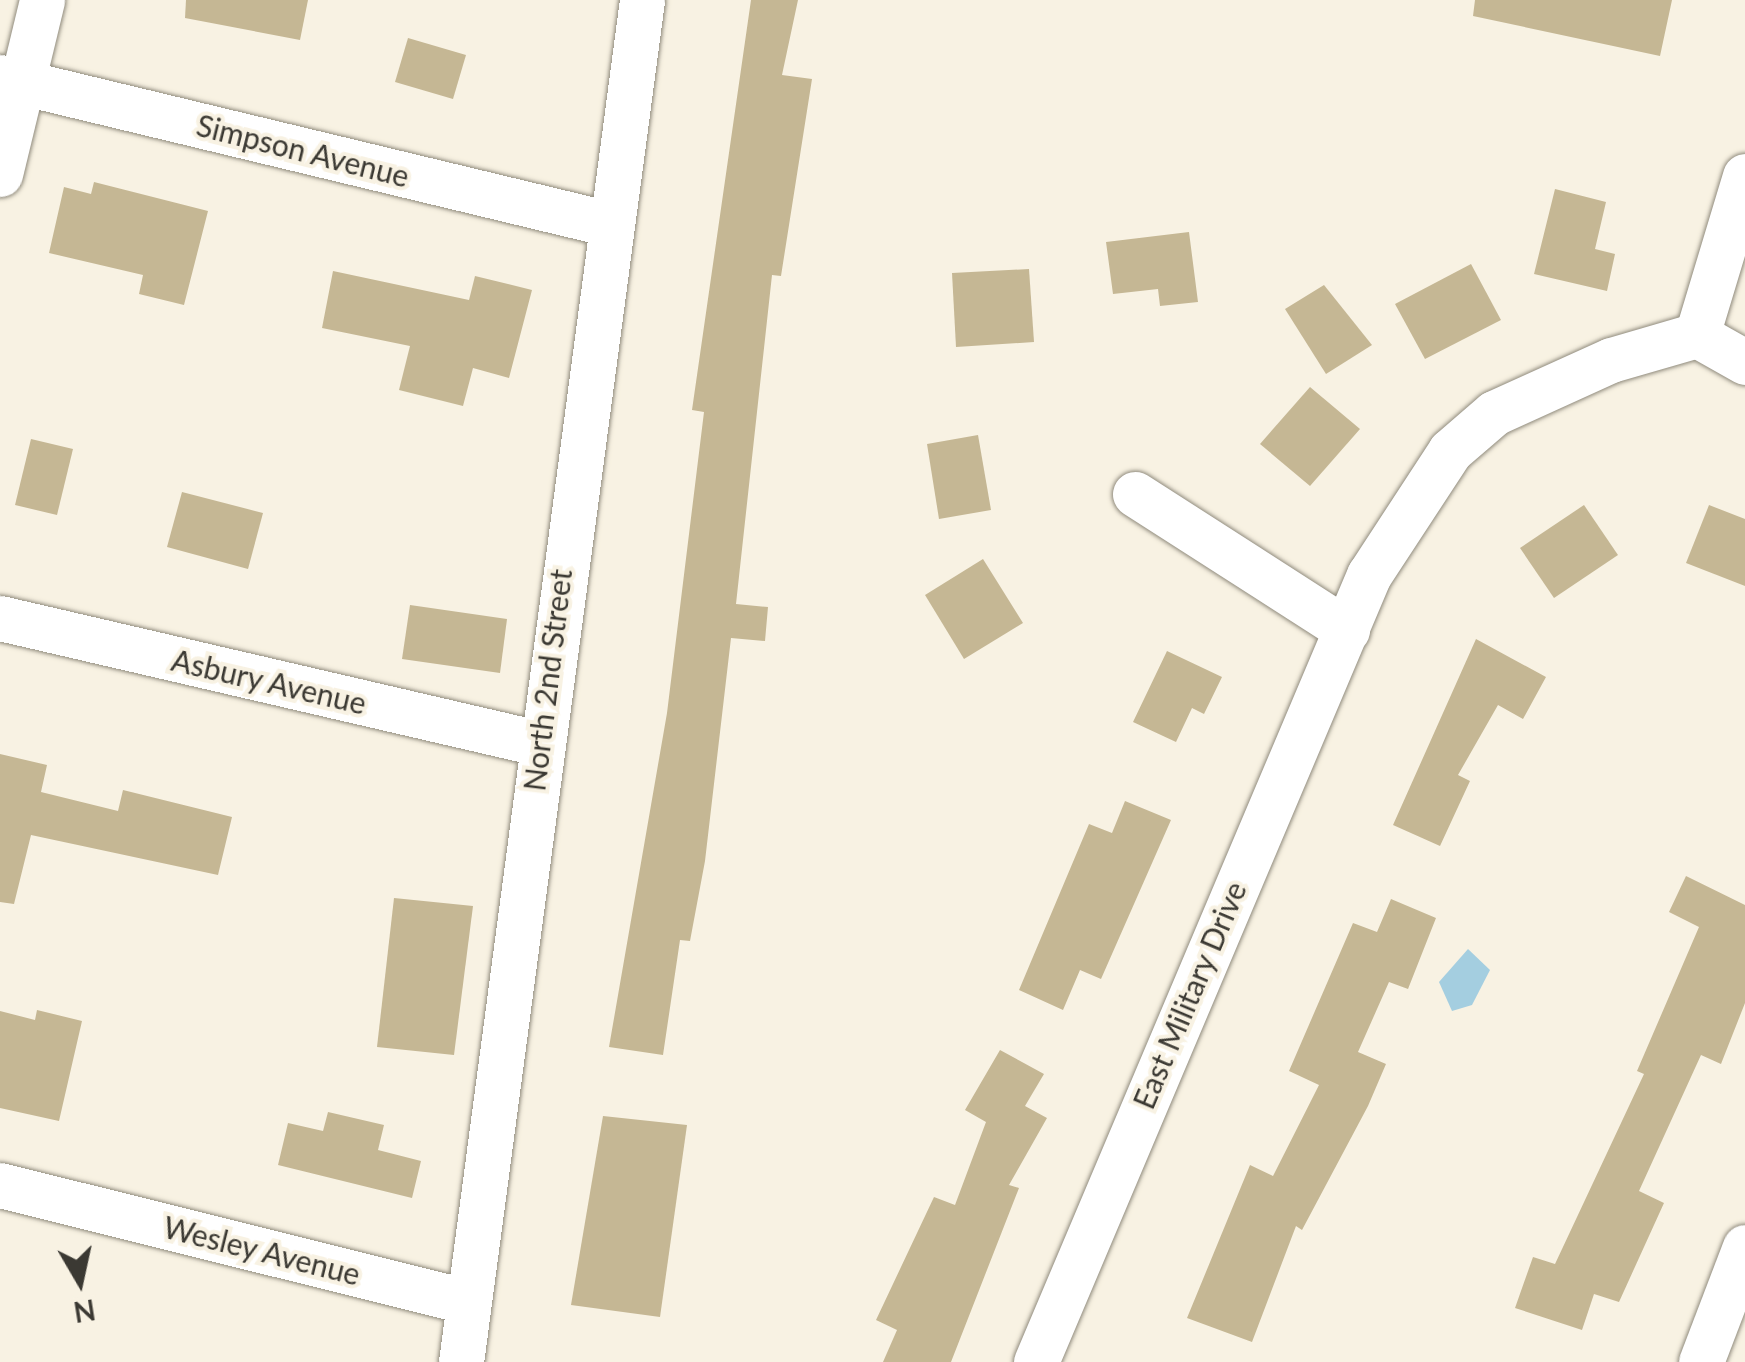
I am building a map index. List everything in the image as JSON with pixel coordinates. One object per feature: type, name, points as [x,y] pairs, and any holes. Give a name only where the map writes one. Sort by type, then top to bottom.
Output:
[{"type":"street","points":[[0,174],[10,80],[42,0]]},
{"type":"street","name":"North 2nd Street","points":[[461,1362],[606,224],[642,0]]},
{"type":"street","name":"Simpson Avenue","points":[[10,80],[606,224]]},
{"type":"street","points":[[1745,176],[1697,335],[1745,362]]},
{"type":"street","name":"East Military Drive","points":[[1036,1362],[1368,574],[1450,451],[1494,413],[1610,360],[1697,335]]},
{"type":"street","points":[[1135,494],[1347,630]]},
{"type":"street","name":"Asbury Avenue","points":[[0,618],[538,743]]},
{"type":"street","name":"Wesley Avenue","points":[[0,1185],[466,1301]]},
{"type":"street","points":[[1701,1362],[1745,1247]]},
{"type":"water","points":[[1468,949],[1490,970],[1472,1005],[1452,1011],[1439,982]]},
{"type":"building","points":[[186,0],[308,0],[300,40],[185,18]]},
{"type":"building","points":[[751,0],[798,0],[782,75],[812,79],[781,276],[772,275],[736,604],[768,607],[765,641],[731,638],[705,861],[690,941],[680,940],[663,1055],[609,1047],[667,713],[704,412],[692,410]]},
{"type":"building","points":[[1475,0],[1672,0],[1660,56],[1473,16]]},
{"type":"building","points":[[408,38],[466,55],[453,99],[395,82]]},
{"type":"building","points":[[94,182],[208,211],[184,305],[139,294],[143,275],[49,253],[64,187],[91,194]]},
{"type":"building","points":[[1555,189],[1606,202],[1595,249],[1615,254],[1607,291],[1534,274]]},
{"type":"building","points":[[1189,232],[1198,302],[1160,306],[1158,289],[1113,294],[1106,242]]},
{"type":"building","points":[[1471,264],[1501,320],[1425,359],[1395,304]]},
{"type":"building","points":[[1029,269],[1034,342],[956,347],[952,273]]},
{"type":"building","points":[[333,271],[469,300],[475,276],[532,290],[509,378],[473,368],[463,406],[399,390],[410,346],[322,328]]},
{"type":"building","points":[[1324,285],[1372,345],[1326,374],[1285,309]]},
{"type":"building","points":[[1310,387],[1360,429],[1310,486],[1260,444]]},
{"type":"building","points":[[978,435],[991,510],[939,519],[927,444]]},
{"type":"building","points":[[31,439],[73,449],[57,515],[15,505]]},
{"type":"building","points":[[182,492],[263,513],[248,569],[167,547]]},
{"type":"building","points":[[1584,505],[1618,555],[1554,598],[1520,548]]},
{"type":"building","points":[[1709,505],[1745,519],[1745,586],[1686,563]]},
{"type":"building","points":[[983,559],[1023,623],[964,659],[925,595]]},
{"type":"building","points":[[410,605],[507,619],[500,673],[402,659]]},
{"type":"building","points":[[1476,639],[1546,677],[1523,719],[1498,705],[1458,775],[1470,781],[1440,846],[1393,825]]},
{"type":"building","points":[[1167,651],[1222,677],[1204,714],[1192,708],[1176,742],[1133,722]]},
{"type":"building","points":[[0,754],[47,765],[41,792],[118,811],[123,790],[232,817],[218,875],[31,835],[14,904],[0,902]]},
{"type":"building","points":[[1125,801],[1171,820],[1101,979],[1080,970],[1063,1010],[1019,990],[1089,824],[1112,833]]},
{"type":"building","points":[[1686,876],[1745,905],[1745,1003],[1721,1064],[1701,1055],[1639,1191],[1664,1203],[1619,1302],[1594,1294],[1582,1330],[1515,1308],[1533,1257],[1555,1264],[1644,1074],[1637,1071],[1699,927],[1669,912]]},
{"type":"building","points":[[394,898],[473,906],[454,1055],[377,1047]]},
{"type":"building","points":[[1391,899],[1436,918],[1408,989],[1389,982],[1358,1052],[1386,1064],[1368,1106],[1302,1230],[1296,1226],[1252,1342],[1187,1318],[1250,1165],[1273,1176],[1319,1085],[1289,1071],[1353,923],[1377,932]]},
{"type":"building","points":[[37,1010],[82,1021],[59,1121],[0,1108],[0,1011],[35,1020]]},
{"type":"building","points":[[1000,1050],[1044,1074],[1025,1106],[1047,1118],[1009,1185],[1019,1188],[951,1362],[883,1362],[897,1330],[876,1320],[934,1197],[955,1205],[986,1122],[965,1110]]},
{"type":"building","points":[[328,1112],[384,1125],[378,1150],[421,1161],[412,1198],[278,1165],[288,1123],[323,1131]]},
{"type":"building","points":[[603,1116],[687,1125],[660,1317],[571,1305]]}]
